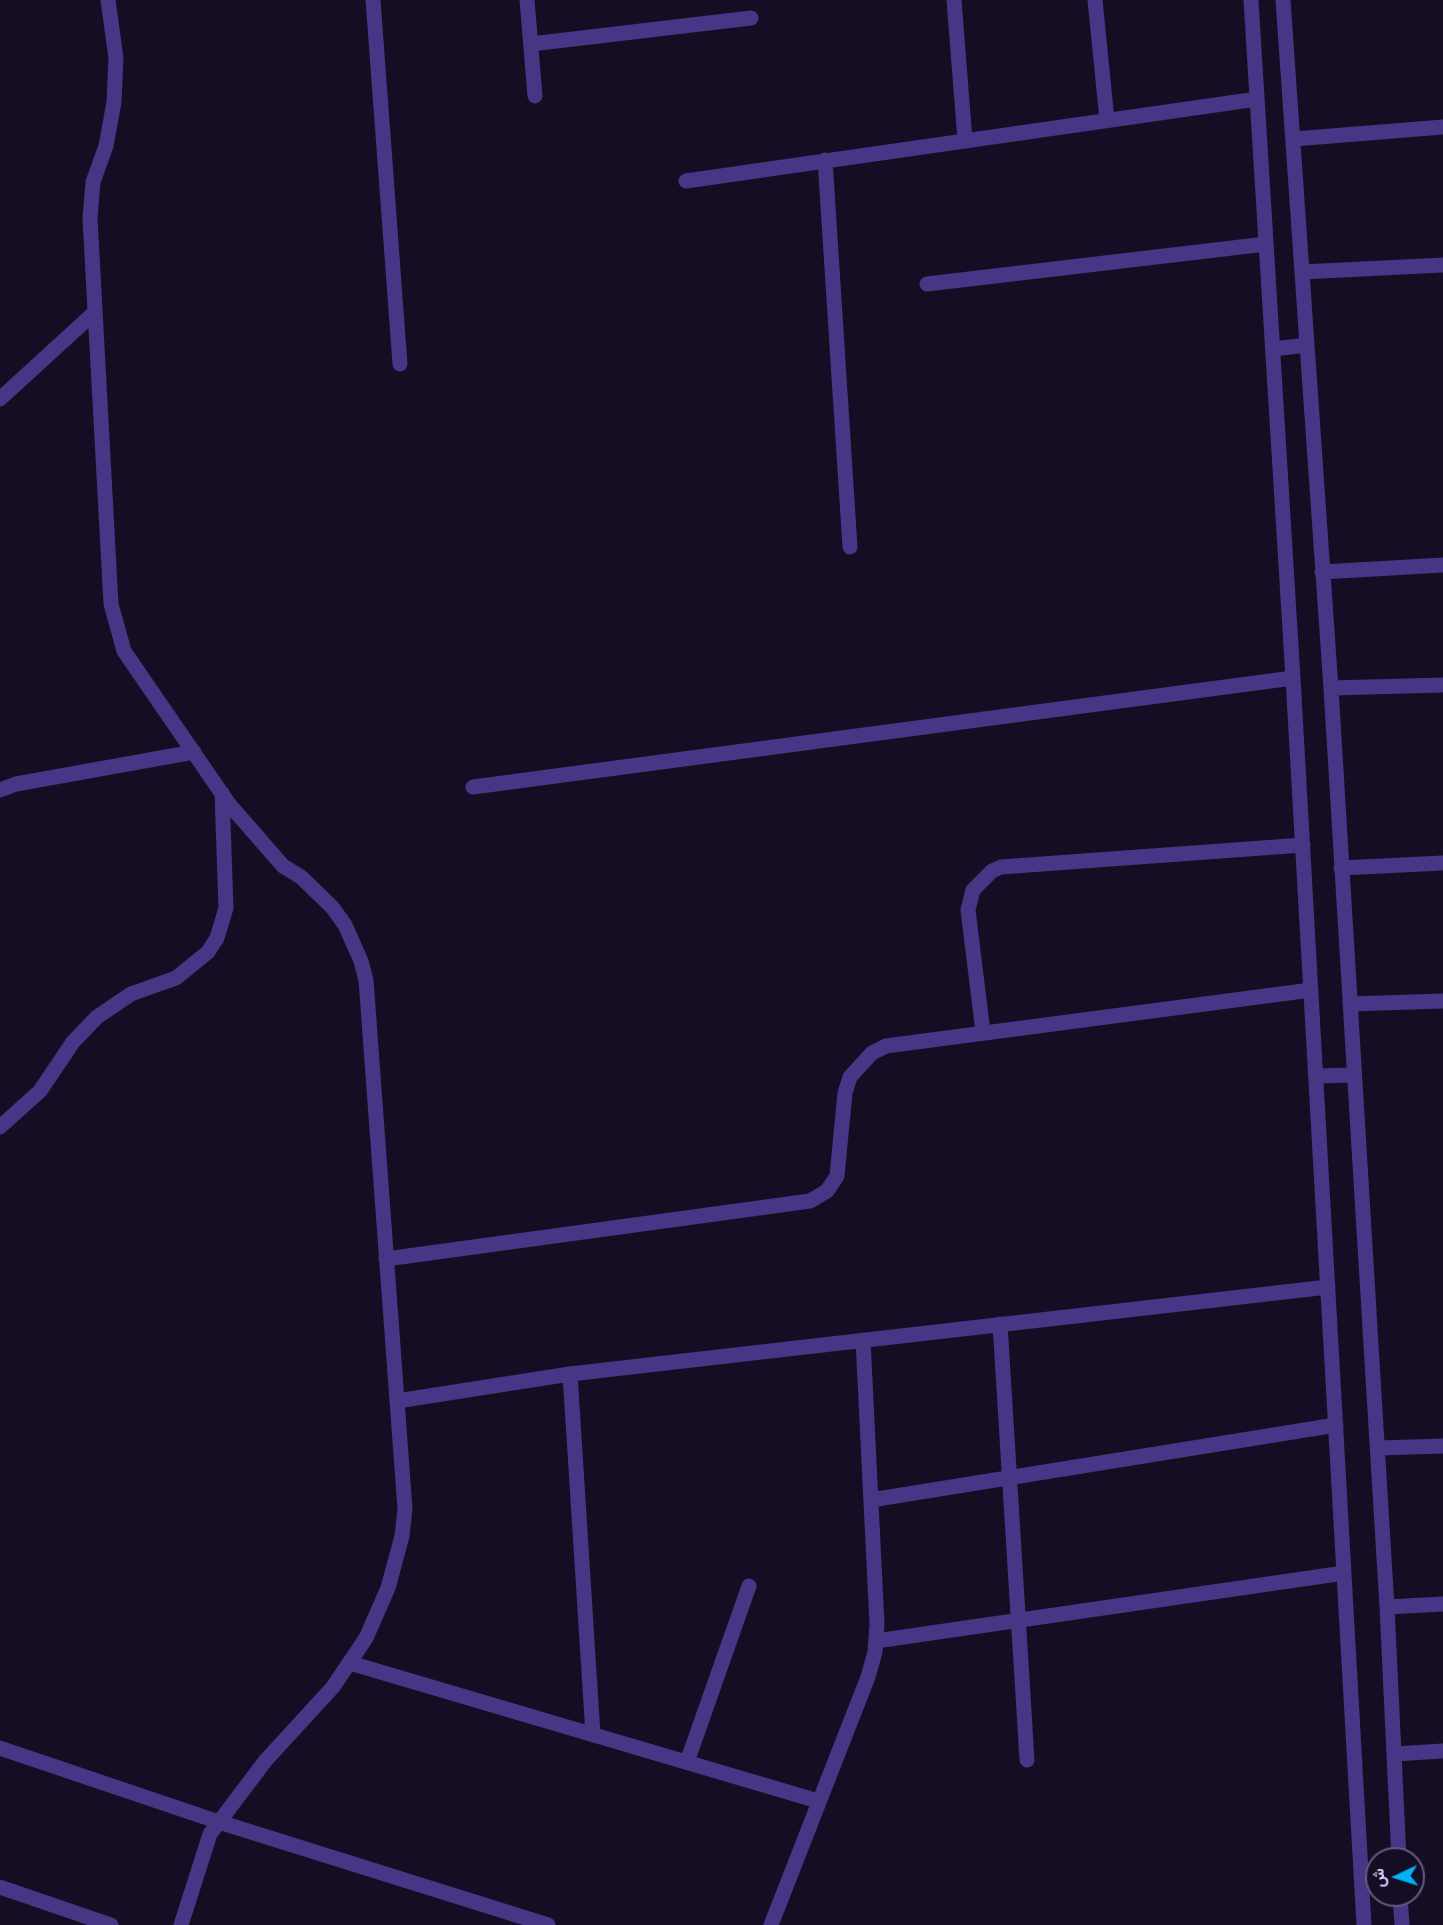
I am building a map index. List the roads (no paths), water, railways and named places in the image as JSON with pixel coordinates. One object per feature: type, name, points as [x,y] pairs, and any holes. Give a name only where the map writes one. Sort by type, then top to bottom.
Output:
[{"type":"street","points":[[108,0],[114,35],[116,81],[110,124],[90,200],[109,587],[114,621],[124,651],[222,792],[283,866],[301,877],[332,907],[345,925],[361,961],[366,980],[405,1509],[402,1536],[388,1588],[366,1638],[350,1664],[266,1760],[210,1834],[181,1925]]},
{"type":"street","points":[[374,0],[400,364]]},
{"type":"street","points":[[527,0],[535,96]]},
{"type":"street","points":[[954,0],[965,140]]},
{"type":"street","points":[[1095,0],[1107,120]]},
{"type":"street","points":[[1251,0],[1303,844],[1364,1925]]},
{"type":"street","points":[[1283,0],[1331,688],[1378,1448],[1398,1847]]},
{"type":"street","points":[[531,44],[751,18]]},
{"type":"street","points":[[686,181],[1257,99]]},
{"type":"street","points":[[1294,139],[1443,128]]},
{"type":"street","points":[[825,160],[850,547]]},
{"type":"street","points":[[927,284],[1266,244]]},
{"type":"street","points":[[1302,272],[1443,265]]},
{"type":"street","points":[[0,399],[95,312]]},
{"type":"street","points":[[1273,349],[1307,345]]},
{"type":"street","points":[[1322,572],[1443,565]]},
{"type":"street","points":[[473,787],[1293,678]]},
{"type":"street","points":[[1331,688],[1443,685]]},
{"type":"street","points":[[0,790],[24,783],[194,752]]},
{"type":"street","points":[[0,1127],[40,1091],[73,1042],[97,1017],[131,994],[176,978],[208,952],[217,938],[226,908],[222,792]]},
{"type":"street","points":[[983,1032],[968,910],[973,890],[992,871],[1001,867],[1303,844]]},
{"type":"street","points":[[1341,868],[1443,863]]},
{"type":"street","points":[[386,1259],[810,1201],[827,1191],[837,1176],[845,1093],[850,1077],[872,1053],[886,1046],[1311,990]]},
{"type":"street","points":[[1350,1004],[1443,1001]]},
{"type":"street","points":[[1316,1076],[1354,1075]]},
{"type":"street","points":[[397,1401],[570,1374],[1328,1287]]},
{"type":"street","points":[[1000,1324],[1027,1760]]},
{"type":"street","points":[[771,1925],[868,1677],[876,1641],[863,1340]]},
{"type":"street","points":[[570,1374],[593,1735]]},
{"type":"street","points":[[871,1500],[1336,1425]]},
{"type":"street","points":[[1378,1448],[1443,1446]]},
{"type":"street","points":[[876,1641],[1344,1573]]},
{"type":"street","points":[[687,1762],[749,1586]]},
{"type":"street","points":[[1387,1607],[1443,1604]]},
{"type":"street","points":[[350,1664],[818,1801]]},
{"type":"street","points":[[0,1748],[219,1822],[548,1925]]},
{"type":"street","points":[[1394,1754],[1443,1751]]},
{"type":"street","points":[[0,1887],[111,1925]]},
{"type":"street","points":[[1401,1907],[1402,1925]]}]
